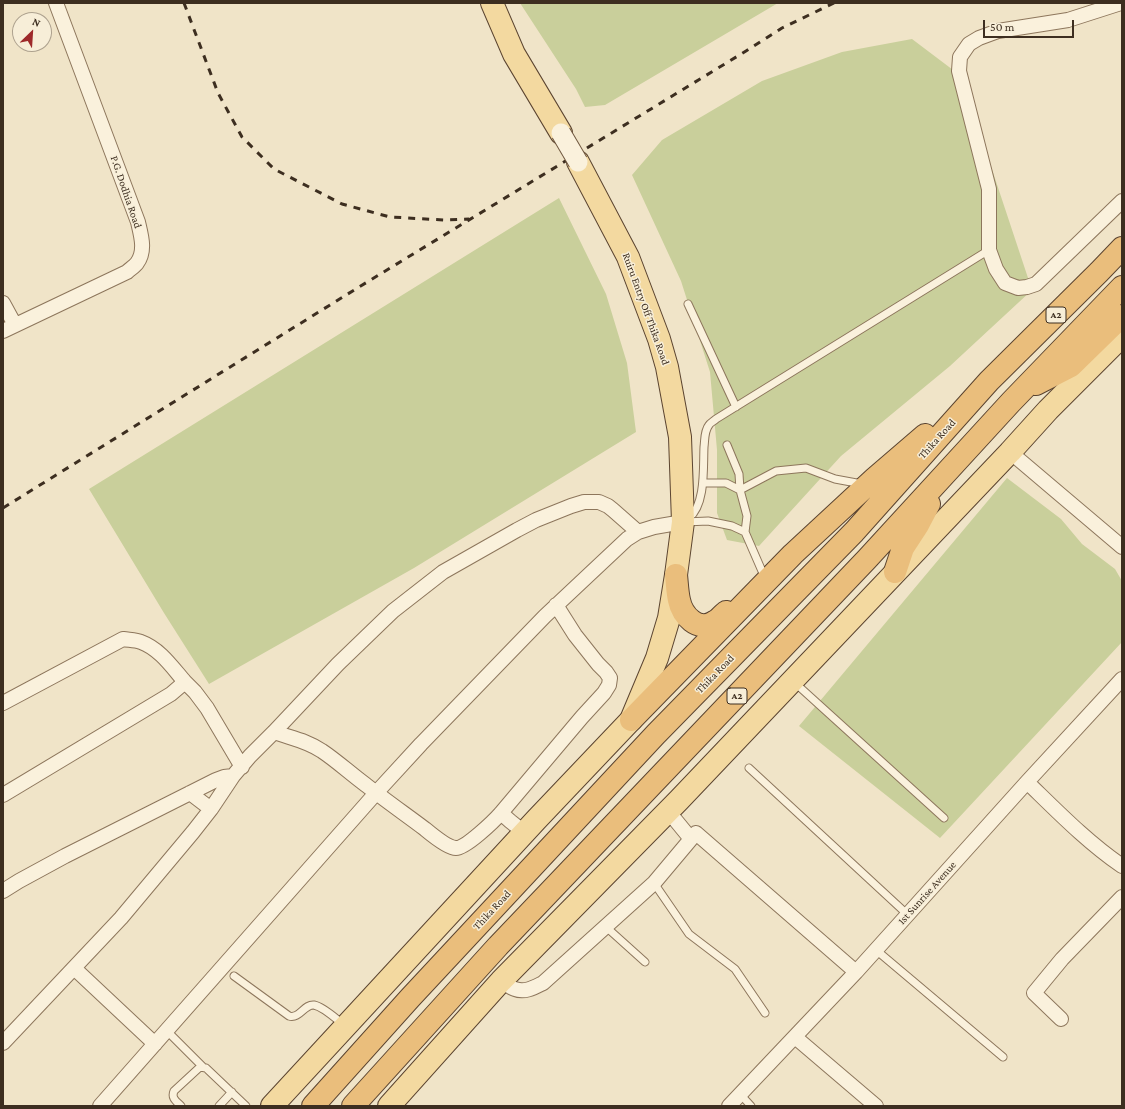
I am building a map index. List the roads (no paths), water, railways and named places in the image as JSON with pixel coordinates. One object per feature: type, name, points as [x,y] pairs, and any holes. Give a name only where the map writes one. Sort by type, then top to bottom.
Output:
[{"type":"highway","name":"Thika Road","points":[[313,1106],[416,992],[656,734],[854,532],[989,381],[1122,248]]},
{"type":"highway","name":"A2","points":[[353,1106],[498,946],[867,559],[1019,393],[1122,287]]},
{"type":"highway","points":[[1019,393],[1071,366],[1122,316]]},
{"type":"highway","points":[[676,575],[679,601],[688,618],[698,625],[706,626],[714,623],[793,554],[867,485],[989,381]]},
{"type":"highway","points":[[895,572],[903,548],[924,515],[936,484]]},
{"type":"highway","points":[[631,720],[793,554]]},
{"type":"main road","name":"Ruiru Entry Off Thika Road","points":[[492,3],[514,54],[578,162],[628,257],[659,340],[667,367],[680,437],[683,522],[669,618],[657,658],[631,720]]},
{"type":"main road","points":[[389,1106],[501,981],[668,811],[1010,452],[1048,410],[1122,336]]},
{"type":"main road","points":[[272,1106],[631,720]]},
{"type":"street","name":"P.G. Dodhia Road","points":[[9,328],[127,272],[138,263],[142,254],[142,242],[138,222],[56,3]]},
{"type":"street","points":[[1121,3],[1068,20],[998,31],[979,38],[969,44],[960,57],[960,71],[989,189],[989,250],[996,269],[1005,283],[1018,288],[1027,288],[1036,284],[1122,201]]},
{"type":"street","points":[[3,303],[9,328]]},
{"type":"street","points":[[1010,452],[1122,547]]},
{"type":"street","points":[[3,1043],[121,918],[193,832],[237,771],[250,756],[338,664],[393,611],[443,572],[536,520],[571,506],[584,502],[600,502],[608,506],[638,532]]},
{"type":"street","points":[[100,1106],[421,744],[556,605],[627,539],[638,532],[654,527],[683,522]]},
{"type":"street","points":[[274,732],[308,743],[323,751],[376,794],[438,838],[455,848],[462,846],[495,820],[604,693],[608,686],[610,678],[585,649],[556,605]]},
{"type":"street","points":[[3,703],[123,639],[140,641],[151,646],[160,654],[195,692],[207,708],[237,771]]},
{"type":"street","name":"1st Sunrise Avenue","points":[[729,1106],[856,972],[1122,678]]},
{"type":"street","points":[[3,795],[171,694],[185,682]]},
{"type":"street","points":[[4,886],[216,780],[237,771]]},
{"type":"street","points":[[1027,782],[1108,857],[1122,866]]},
{"type":"street","points":[[190,793],[211,809]]},
{"type":"street","points":[[668,811],[691,839]]},
{"type":"street","points":[[501,813],[525,833]]},
{"type":"street","points":[[501,981],[516,990],[534,988],[543,982],[654,882],[696,834],[856,972]]},
{"type":"street","points":[[1061,1019],[1034,993],[1062,959],[1122,897]]},
{"type":"street","points":[[74,968],[155,1044]]},
{"type":"street","points":[[795,1037],[876,1106]]},
{"type":"lane","points":[[683,522],[690,517],[701,495],[705,435],[708,425],[989,250]]},
{"type":"lane","points":[[688,304],[736,407]]},
{"type":"lane","points":[[727,445],[739,474],[740,490],[747,516],[745,532],[765,578]]},
{"type":"lane","points":[[740,490],[776,471],[806,468],[835,479],[867,485]]},
{"type":"lane","points":[[703,483],[726,483],[740,490]]},
{"type":"lane","points":[[683,522],[708,521],[732,526],[745,532]]},
{"type":"lane","points":[[792,680],[944,818]]},
{"type":"lane","points":[[749,768],[908,915]]},
{"type":"lane","points":[[654,882],[689,934],[735,969],[765,1013]]},
{"type":"lane","points":[[605,926],[645,962]]},
{"type":"lane","points":[[876,950],[1003,1057]]},
{"type":"lane","points":[[234,976],[289,1016],[298,1016],[308,1006],[312,1005],[322,1008],[346,1026]]},
{"type":"lane","points":[[167,1031],[203,1067],[206,1068],[246,1106]]},
{"type":"lane","points":[[181,1106],[174,1099],[174,1091],[200,1067],[203,1067]]},
{"type":"lane","points":[[219,1106],[232,1092]]},
{"type":"lane","points":[[740,1094],[751,1106]]},
{"type":"railway","points":[[184,3],[218,93],[242,137],[274,169],[342,204],[390,217],[444,220],[469,219]]},
{"type":"railway","points":[[3,508],[359,287],[782,28],[834,3]]}]
